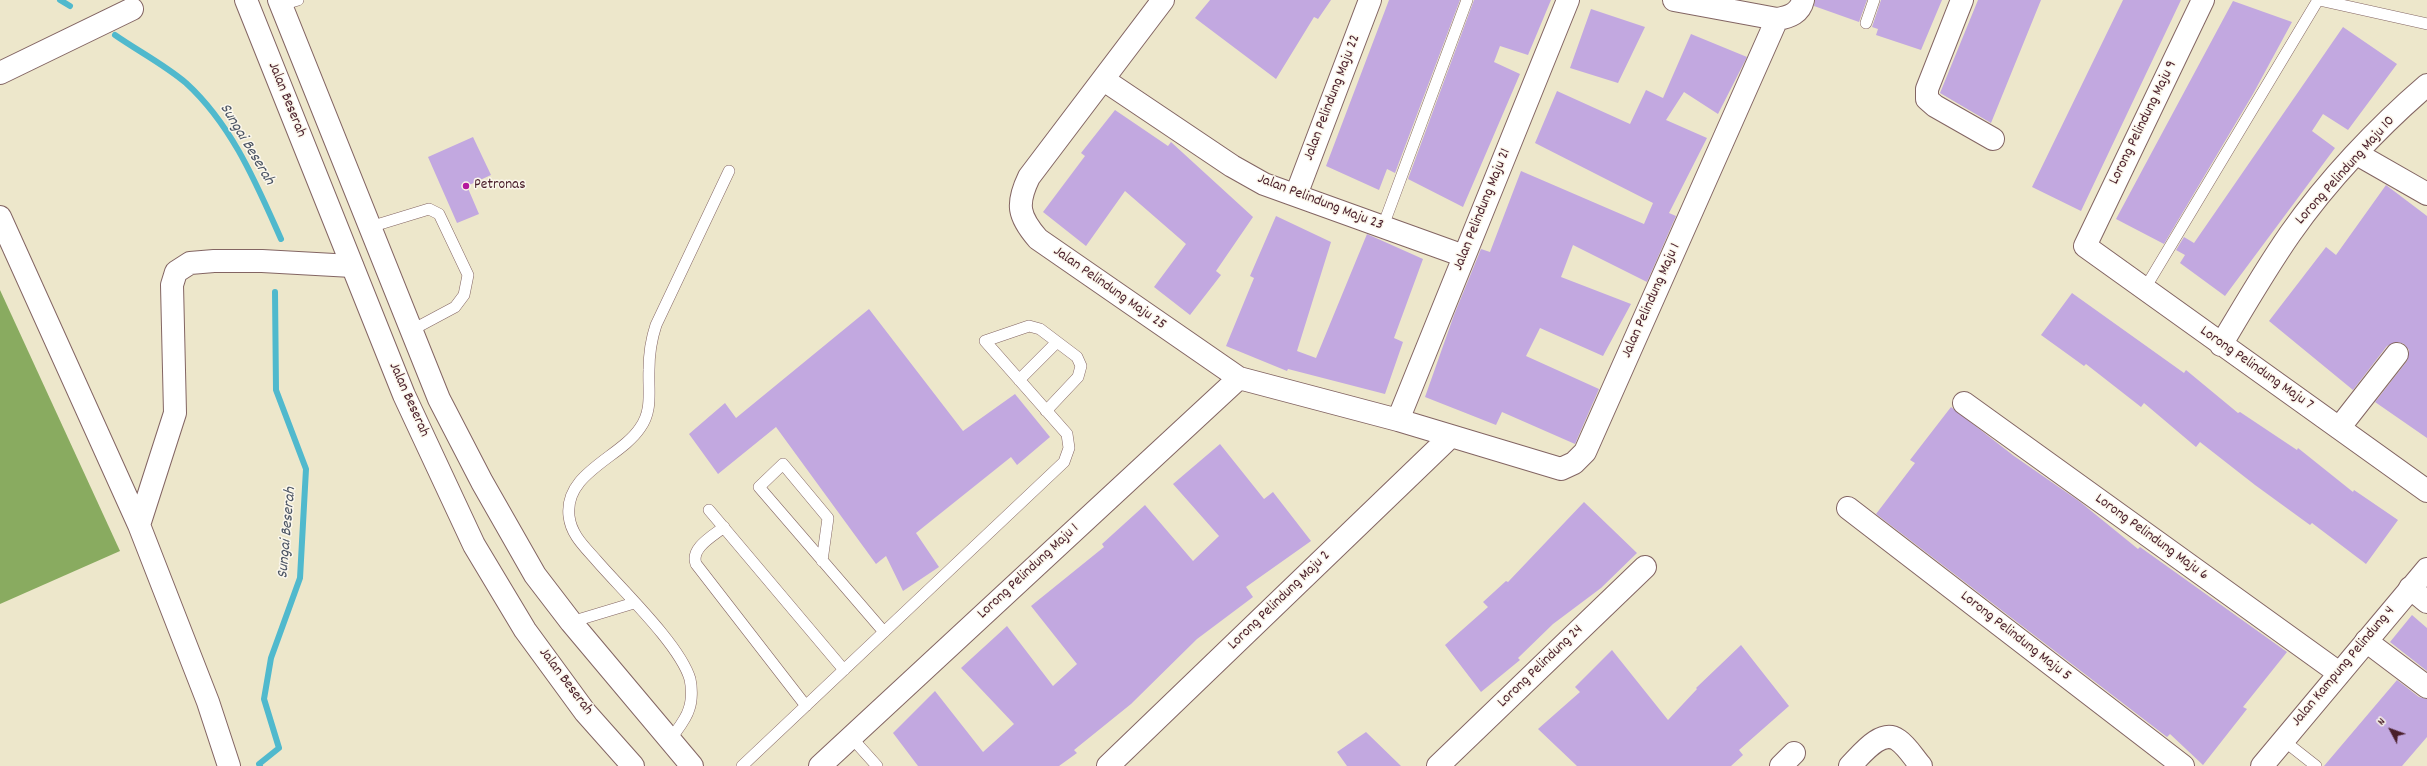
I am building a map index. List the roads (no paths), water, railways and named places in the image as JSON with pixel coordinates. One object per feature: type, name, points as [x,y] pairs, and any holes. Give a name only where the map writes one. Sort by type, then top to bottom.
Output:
[{"type":"main road","name":"Jalan Beserah","points":[[246,0],[404,395],[474,545],[525,630],[586,712],[633,766]]},
{"type":"main road","name":"Jalan Pelindung Maju 25","points":[[1163,0],[1104,80],[1029,177],[1020,204],[1022,215],[1038,239],[1239,378],[1398,420],[1452,436]]},
{"type":"main road","name":"Jalan Pelindung Maju 22","points":[[1296,196],[1370,0]]},
{"type":"main road","name":"Jalan Pelindung Maju 21","points":[[1398,420],[1568,0]]},
{"type":"main road","points":[[1674,0],[1777,18],[1791,16],[1802,3]]},
{"type":"main road","points":[[1962,0],[1927,89],[1927,99],[1935,106],[1993,139]]},
{"type":"main road","name":"Lorong Pelindung Maju 9","points":[[2085,246],[2203,0]]},
{"type":"main road","name":"Jalan Beserah","points":[[286,2],[370,227],[440,399],[482,482],[535,575],[571,622],[692,766]]},
{"type":"main road","points":[[0,72],[132,8]]},
{"type":"main road","name":"Jalan Pelindung Maju 1","points":[[1452,436],[1561,469],[1574,464],[1585,452],[1777,18]]},
{"type":"main road","name":"Jalan Pelindung Maju 23","points":[[1104,80],[1232,166],[1264,184],[1464,256]]},
{"type":"main road","name":"Lorong Pelindung Maju 10","points":[[2221,345],[2290,234],[2317,199],[2357,154],[2424,91]]},
{"type":"main road","points":[[2357,154],[2427,194]]},
{"type":"main road","points":[[0,217],[139,525],[208,702],[229,766]]},
{"type":"main road","name":"Lorong Pelindung Maju 7","points":[[2085,246],[2144,290],[2427,491]]},
{"type":"main road","points":[[139,525],[175,413],[172,285],[176,272],[190,263],[214,261],[262,260],[352,266]]},
{"type":"main road","points":[[2339,428],[2397,354]]},
{"type":"main road","name":"Lorong Pelindung Maju 1","points":[[820,766],[1239,378]]},
{"type":"main road","name":"Lorong Pelindung Maju 6","points":[[1964,402],[2339,673]]},
{"type":"main road","name":"Lorong Pelindung Maju 2","points":[[1108,766],[1452,436]]},
{"type":"main road","name":"Lorong Pelindung Maju 5","points":[[1848,508],[2183,766]]},
{"type":"main road","name":"Lorong Pelindung 24","points":[[1438,766],[1645,567]]},
{"type":"main road","name":"Jalan Kampung Pelindung 4","points":[[2262,766],[2427,569]]},
{"type":"main road","points":[[2410,588],[2427,602]]},
{"type":"main road","points":[[2366,641],[2427,687]]},
{"type":"main road","points":[[1850,766],[1875,742],[1890,738],[1898,740],[1921,766]]},
{"type":"lane","points":[[1383,226],[1467,0]]},
{"type":"lane","points":[[1866,23],[1874,0]]},
{"type":"lane","points":[[2144,290],[2319,0],[2427,24]]},
{"type":"lane","points":[[670,740],[689,710],[690,680],[675,650],[576,537],[569,516],[570,496],[584,476],[625,445],[641,428],[646,418],[650,406],[650,347],[656,325],[729,171]]},
{"type":"lane","points":[[370,227],[429,209],[438,214],[468,276],[464,295],[455,307],[412,330]]},
{"type":"lane","points":[[742,766],[1064,462],[1069,448],[1067,434],[1046,411],[1019,380],[986,341],[1029,326],[1040,329],[1077,357],[1081,366],[1078,377],[1046,411]]},
{"type":"lane","points":[[1019,380],[1057,342]]},
{"type":"lane","points":[[822,561],[828,518],[783,464],[759,487],[822,561],[884,632]]},
{"type":"lane","points":[[709,510],[844,670]]},
{"type":"lane","points":[[724,527],[696,551],[694,558],[696,564],[806,706]]},
{"type":"lane","points":[[571,622],[634,603]]},
{"type":"lane","points":[[850,737],[877,766]]},
{"type":"lane","points":[[2283,740],[2316,766]]},
{"type":"waterway","name":"Sungai Beserah","points":[[60,0],[70,6]]},
{"type":"waterway","name":"Sungai Beserah","points":[[115,35],[178,76],[202,99],[217,117],[230,136],[252,176],[281,239]]},
{"type":"waterway","name":"Sungai Beserah","points":[[260,766],[259,764],[279,748],[264,699],[271,658],[300,578],[306,469],[276,390],[275,292]]},
{"type":"place","name":"Petronas","points":[[466,186]]}]
